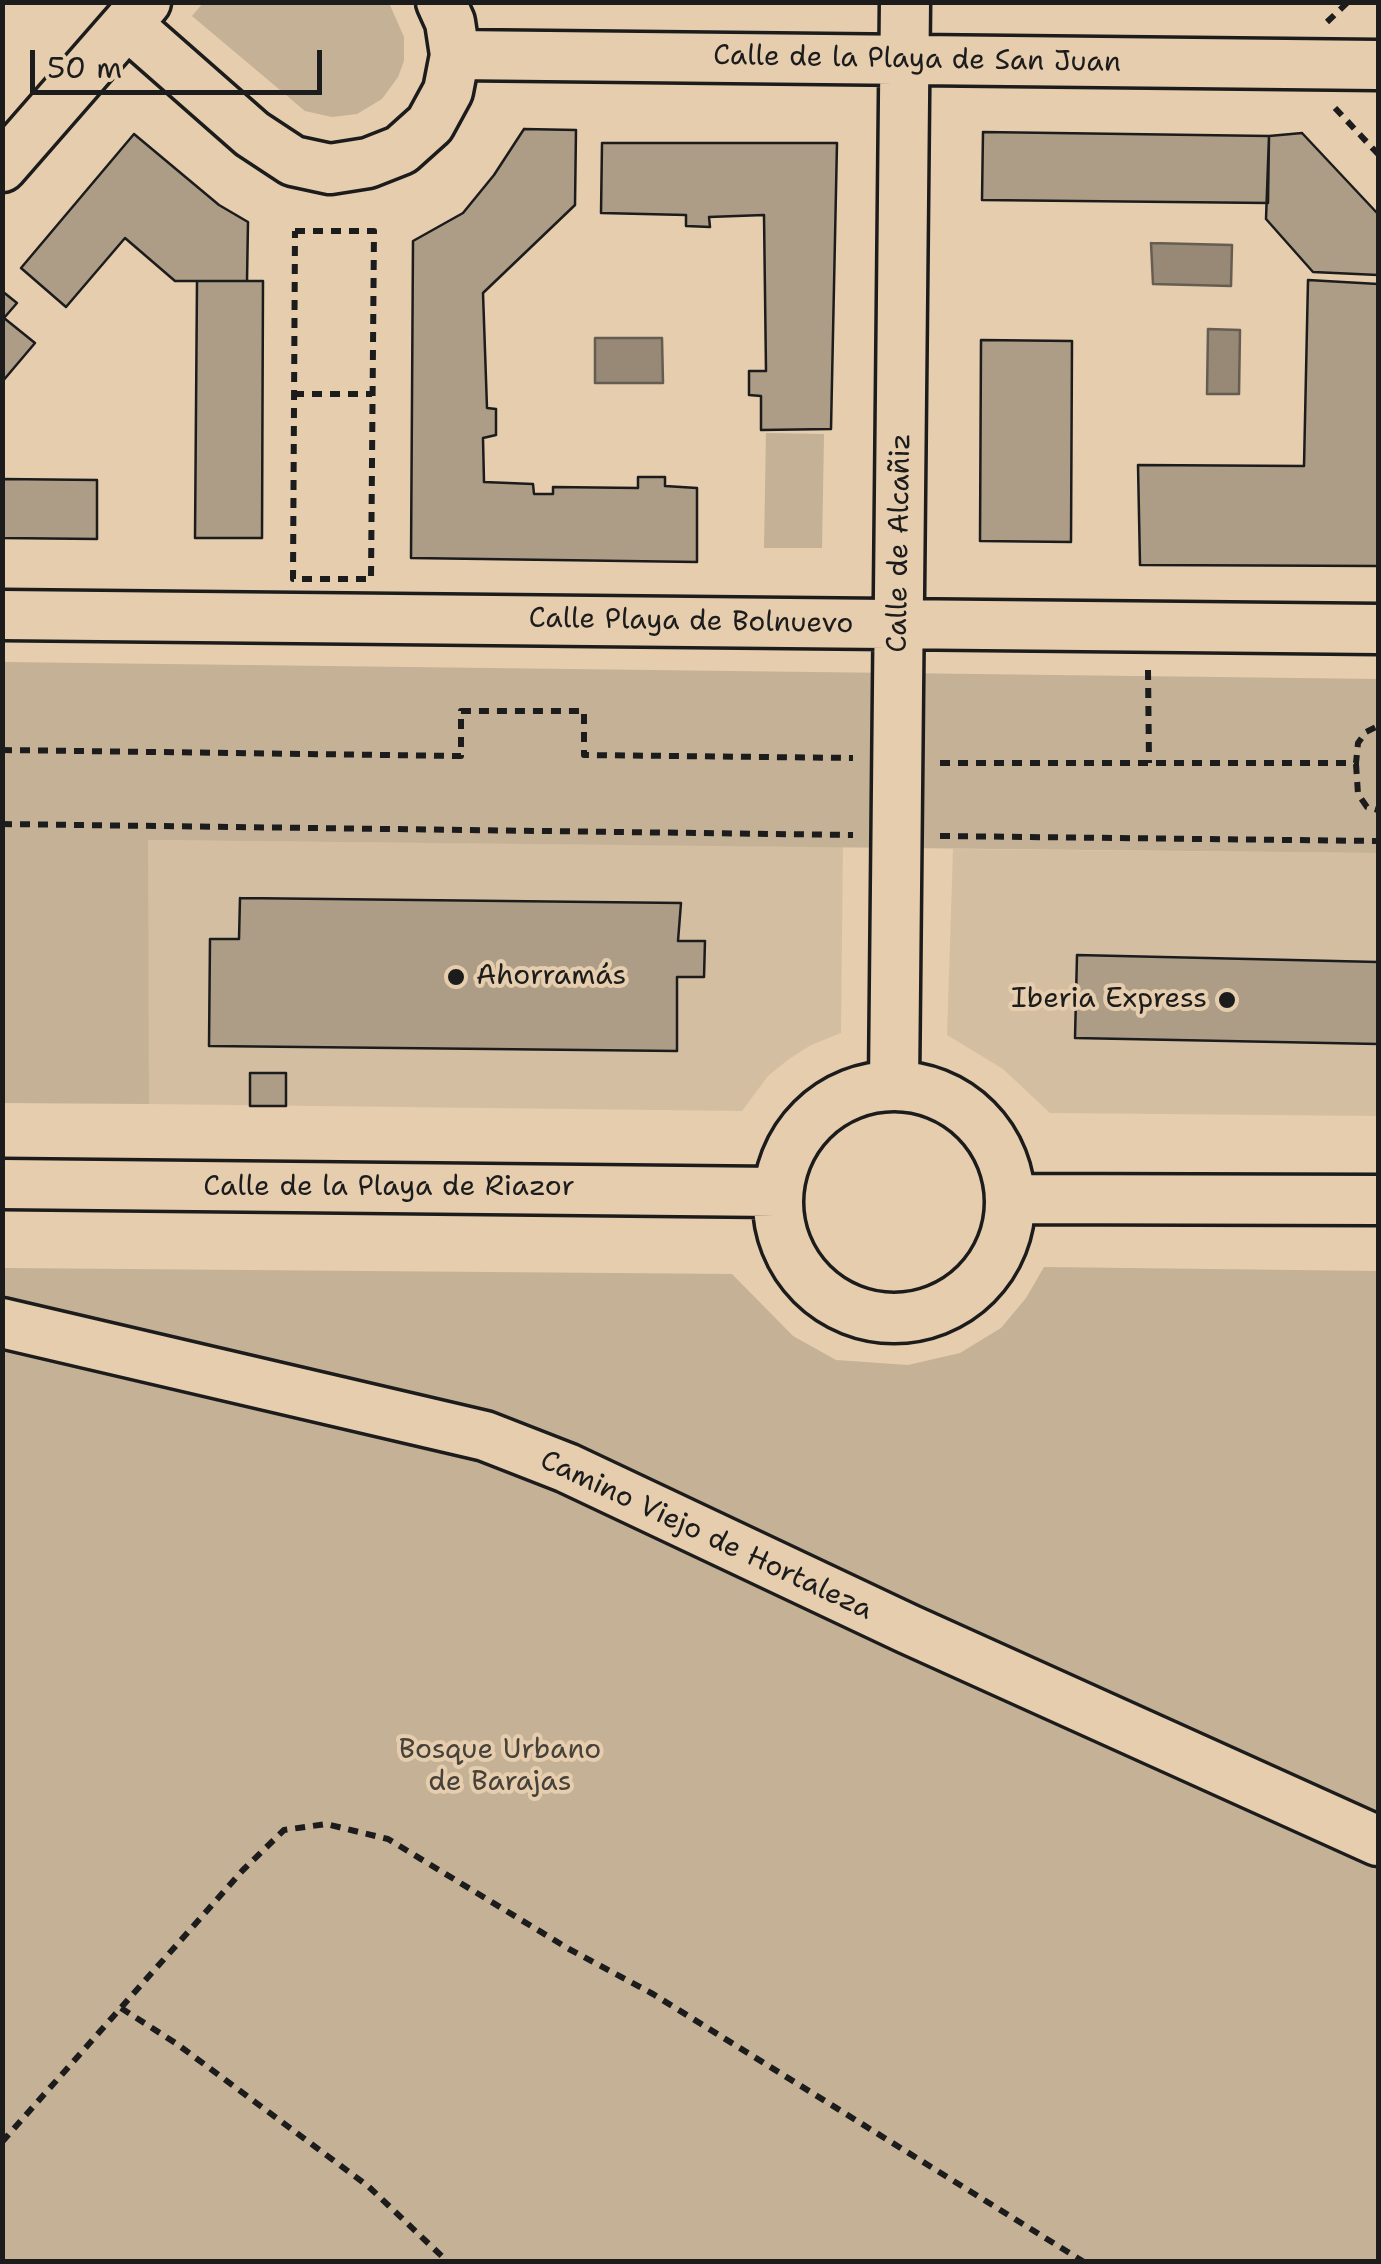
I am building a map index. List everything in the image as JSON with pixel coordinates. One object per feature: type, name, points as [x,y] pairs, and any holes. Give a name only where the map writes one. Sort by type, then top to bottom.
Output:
[{"type":"street","points":[[2,168],[137,14],[252,134],[292,162],[330,168],[368,164],[401,150],[430,124],[448,91],[454,55],[450,22],[441,2]]},
{"type":"street","name":"Calle de Alcañiz","points":[[894,1084],[905,2]]},
{"type":"street","name":"Calle de la Playa de San Juan","points":[[454,55],[1378,64]]},
{"type":"street","name":"Calle Playa de Bolnuevo","points":[[2,615],[1378,630]]},
{"type":"street","points":[[894,1084],[939,1094],[976,1118],[1000,1153],[1012,1199],[1004,1243],[979,1284],[939,1311],[892,1320],[845,1309],[806,1281],[782,1240],[776,1192],[788,1150],[815,1114],[853,1092],[894,1084]]},
{"type":"street","name":"Calle de la Playa de Riazor","points":[[2,1184],[776,1192]]},
{"type":"street","points":[[1012,1199],[1378,1200]]},
{"type":"street","name":"Camino Viejo de Hortaleza","points":[[2,1323],[485,1436],[567,1468],[908,1629],[1378,1841]]},
{"type":"path","points":[[1347,106],[1332,105],[1378,154]]},
{"type":"path","points":[[296,231],[374,231],[372,394],[371,580],[293,579],[296,231]]},
{"type":"path","points":[[294,394],[372,394]]},
{"type":"path","points":[[1148,670],[1149,763]]},
{"type":"path","points":[[2,750],[460,756],[461,711],[584,712],[584,756],[853,758]]},
{"type":"path","points":[[1378,726],[1358,742],[1356,763],[1358,794],[1367,807],[1378,810]]},
{"type":"path","points":[[940,763],[1356,763]]},
{"type":"path","points":[[2,824],[853,835]]},
{"type":"path","points":[[940,836],[1378,840]]},
{"type":"path","points":[[2,2142],[242,1870],[284,1830],[326,1824],[388,1839],[569,1949],[653,1994],[1084,2262]]},
{"type":"path","points":[[120,2008],[177,2044],[368,2186],[448,2262]]},
{"type":"shaded area","points":[[1151,243],[1232,245],[1231,286],[1153,284]]},
{"type":"shaded area","points":[[1208,329],[1240,330],[1239,394],[1207,394]]},
{"type":"shaded area","points":[[595,338],[662,338],[663,383],[595,383]]},
{"type":"shaded area","points":[[147,840],[843,847],[841,1033],[789,1059],[768,1076],[742,1111],[149,1104]]},
{"type":"shaded area","points":[[953,849],[1378,853],[1378,1116],[1050,1113],[1003,1069],[947,1035]]},
{"type":"green space","points":[[203,3],[389,3],[404,37],[404,61],[382,99],[357,114],[332,117],[305,111],[192,16]]},
{"type":"green space","points":[[766,433],[824,434],[822,548],[764,548]]},
{"type":"green space","points":[[3,662],[1378,679],[1378,853],[148,840],[149,1104],[3,1103]]},
{"type":"green space","name":"Bosque Urbano de Barajas","points":[[1044,1267],[1378,1271],[1378,2261],[3,2262],[3,1268],[732,1274],[793,1336],[836,1360],[908,1365],[960,1353],[1001,1328],[1026,1298]]},
{"type":"building","points":[[524,129],[576,130],[575,205],[483,293],[487,408],[496,409],[496,435],[483,438],[484,482],[533,484],[534,494],[553,494],[553,487],[638,488],[638,477],[665,477],[665,486],[697,488],[697,562],[411,558],[413,241],[463,213]]},
{"type":"building","points":[[983,132],[1269,136],[1268,203],[982,200]]},
{"type":"building","points":[[1302,133],[1378,214],[1378,275],[1313,272],[1266,219],[1269,136]]},
{"type":"building","points":[[134,134],[219,205],[248,222],[247,281],[175,281],[125,238],[66,307],[21,268]]},
{"type":"building","points":[[602,143],[837,143],[831,429],[761,430],[761,396],[749,395],[749,371],[766,371],[764,215],[709,217],[710,227],[686,226],[686,215],[601,213]]},
{"type":"building","points":[[1308,280],[1378,284],[1378,566],[1140,565],[1138,465],[1304,466]]},
{"type":"building","points":[[197,281],[263,281],[262,538],[195,538]]},
{"type":"building","points":[[2,291],[17,303],[4,318],[35,343],[2,382]]},
{"type":"building","points":[[981,340],[1072,341],[1071,542],[980,541]]},
{"type":"building","points":[[2,479],[97,480],[97,539],[2,538]]},
{"type":"building","points":[[240,898],[681,903],[678,941],[705,941],[704,977],[677,977],[677,1051],[209,1046],[210,939],[239,939]]},
{"type":"building","name":"Iberia Express","points":[[1077,955],[1378,962],[1378,1044],[1075,1038]]},
{"type":"building","points":[[250,1073],[286,1073],[286,1106],[250,1106]]},
{"type":"place","name":"Ahorramás","points":[[456,977]]},
{"type":"place","name":"Iberia Express","points":[[1227,1000]]}]
